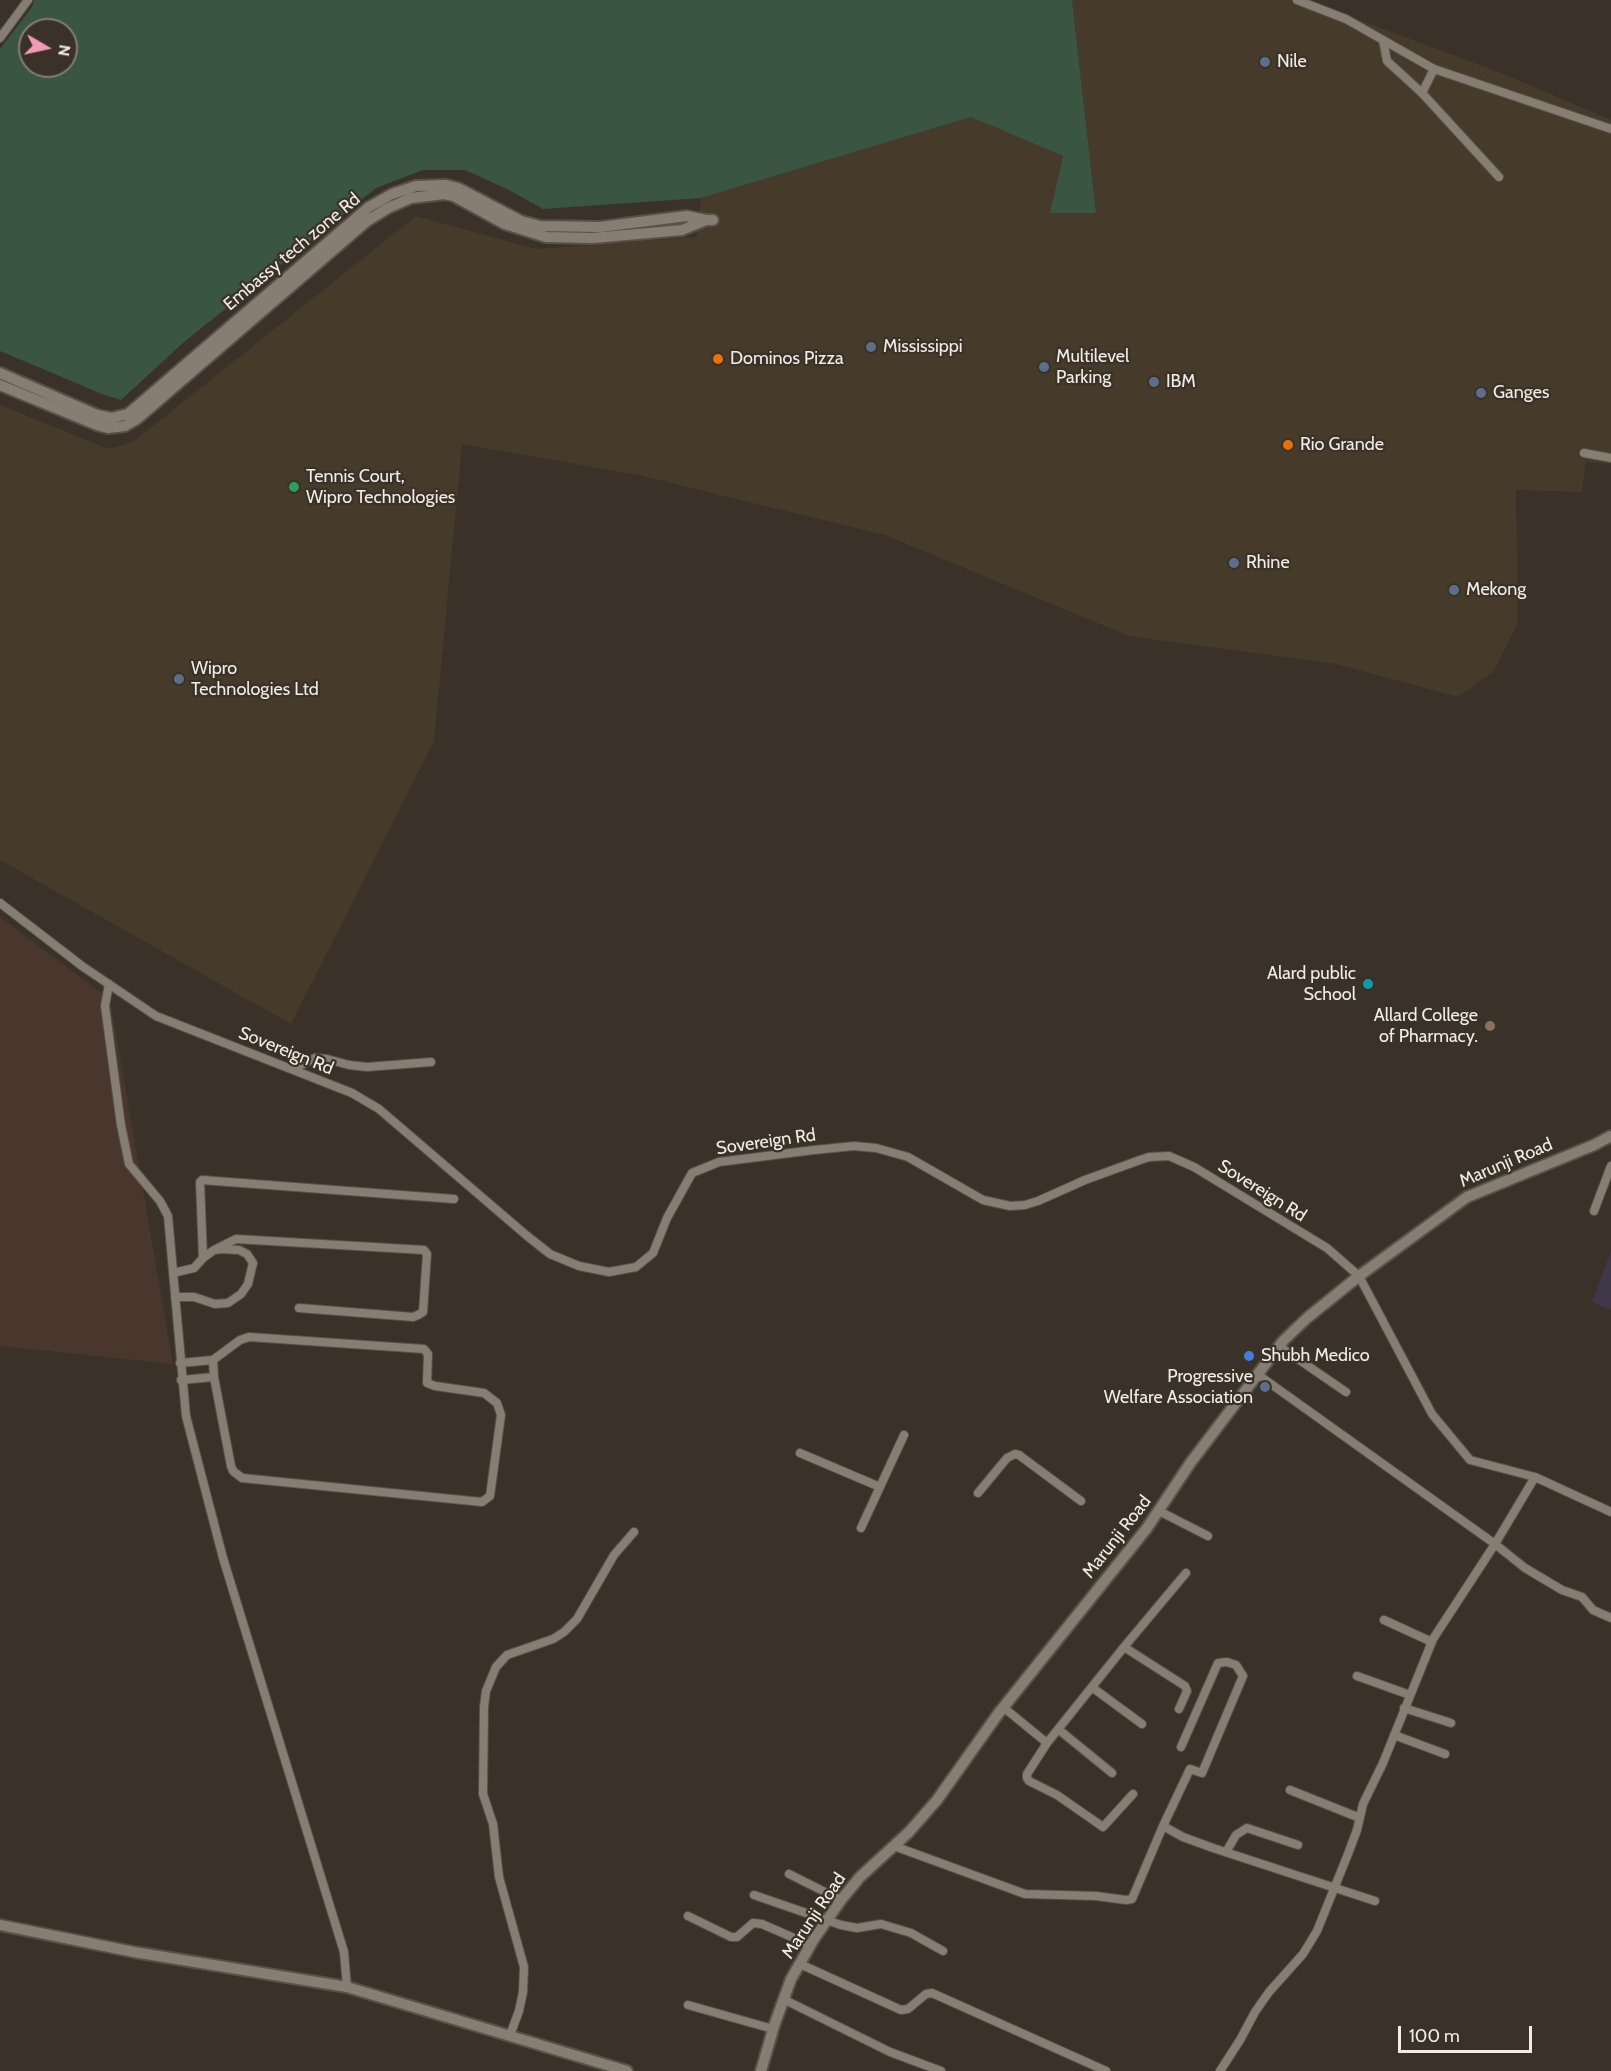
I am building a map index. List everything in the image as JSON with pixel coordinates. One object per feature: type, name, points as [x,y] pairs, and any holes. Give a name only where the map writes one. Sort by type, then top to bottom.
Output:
[{"type":"street","points":[[0,38],[28,0]]},
{"type":"street","points":[[1297,0],[1346,19],[1434,69],[1611,129]]},
{"type":"street","points":[[1383,40],[1387,61],[1422,93],[1498,177]]},
{"type":"street","points":[[1422,93],[1434,69]]},
{"type":"street","name":"Embassy tech zone Rd","points":[[0,373],[97,416],[111,418],[128,414],[369,207],[392,194],[416,186],[446,185],[458,188],[521,220],[540,226],[632,229],[687,216],[710,220]]},
{"type":"street","points":[[0,385],[97,425],[108,428],[125,426],[137,419],[368,221],[388,208],[411,198],[444,194],[454,196],[505,224],[546,237],[573,238],[632,229]]},
{"type":"street","points":[[1584,453],[1611,458]]},
{"type":"street","name":"Sovereign Rd","points":[[0,903],[156,1016],[352,1093],[379,1109],[550,1254],[579,1266],[609,1272],[636,1267],[653,1253],[667,1218],[692,1173],[719,1162],[750,1156],[854,1146],[876,1148],[908,1157],[983,1200],[1010,1206],[1038,1201],[1077,1183],[1149,1157],[1169,1156],[1194,1167],[1327,1248],[1359,1276]]},
{"type":"street","points":[[109,984],[105,1006],[121,1125],[129,1164],[160,1201],[168,1216],[186,1416],[223,1558],[344,1952],[346,1987]]},
{"type":"street","points":[[293,1069],[315,1058],[367,1068],[431,1062]]},
{"type":"street","name":"Marunji Road","points":[[761,2071],[783,1999],[810,1945],[841,1900],[860,1877],[894,1846],[936,1800],[1003,1707],[1159,1511],[1191,1462],[1279,1346],[1307,1318],[1359,1276],[1467,1197],[1611,1136]]},
{"type":"street","points":[[1594,1211],[1611,1166]]},
{"type":"street","points":[[202,1258],[200,1182],[202,1180],[454,1199]]},
{"type":"street","points":[[173,1273],[194,1268],[202,1258],[236,1239],[424,1250],[427,1254],[423,1312],[418,1315],[413,1317],[299,1308]]},
{"type":"street","points":[[175,1297],[194,1297],[205,1302],[221,1304],[233,1300],[248,1284],[253,1263],[247,1254],[230,1249],[214,1250]]},
{"type":"street","points":[[1359,1276],[1432,1414],[1470,1460],[1535,1477],[1611,1512]]},
{"type":"street","points":[[180,1363],[213,1360],[240,1340],[249,1337],[424,1349],[429,1354],[427,1383],[484,1393],[497,1403],[501,1415],[492,1492],[488,1499],[482,1502],[242,1478],[233,1471],[231,1466],[214,1377],[213,1360]]},
{"type":"street","points":[[1279,1346],[1346,1392]]},
{"type":"street","points":[[1257,1374],[1495,1544],[1525,1568],[1562,1590],[1582,1597],[1593,1610],[1611,1618]]},
{"type":"street","points":[[182,1380],[214,1377]]},
{"type":"street","points":[[861,1528],[904,1435]]},
{"type":"street","points":[[800,1453],[880,1487]]},
{"type":"street","points":[[978,1493],[1006,1458],[1015,1454],[1081,1502]]},
{"type":"street","points":[[1220,2071],[1240,2040],[1254,2012],[1303,1954],[1317,1930],[1335,1889],[1363,1804],[1432,1642],[1535,1477]]},
{"type":"street","points":[[1159,1511],[1208,1536]]},
{"type":"street","points":[[510,2035],[523,1992],[524,1967],[499,1877],[493,1824],[483,1794],[486,1691],[496,1667],[507,1655],[553,1639],[577,1619],[614,1555],[634,1532]]},
{"type":"street","points":[[1132,1794],[1103,1827],[1057,1795],[1027,1778],[1047,1743],[1186,1573]]},
{"type":"street","points":[[1384,1620],[1432,1642]]},
{"type":"street","points":[[1124,1647],[1185,1686],[1187,1691],[1179,1709]]},
{"type":"street","points":[[894,1846],[1025,1894],[1132,1899],[1190,1769],[1202,1773],[1243,1676],[1236,1665],[1227,1662],[1218,1663],[1181,1747]]},
{"type":"street","points":[[1357,1676],[1410,1695]]},
{"type":"street","points":[[1093,1688],[1142,1724]]},
{"type":"street","points":[[1003,1707],[1047,1743]]},
{"type":"street","points":[[1404,1708],[1451,1723]]},
{"type":"street","points":[[1058,1729],[1112,1773]]},
{"type":"street","points":[[1394,1735],[1445,1754]]},
{"type":"street","points":[[1290,1790],[1360,1818]]},
{"type":"street","points":[[1163,1826],[1183,1837],[1375,1901]]},
{"type":"street","points":[[1226,1852],[1236,1834],[1246,1828],[1298,1845]]},
{"type":"street","points":[[789,1874],[841,1900]]},
{"type":"street","points":[[754,1895],[857,1928],[882,1924],[911,1933],[944,1951]]},
{"type":"street","points":[[688,1916],[731,1937],[737,1937],[753,1923],[762,1924],[810,1945]]},
{"type":"street","points":[[0,1925],[134,1952],[346,1987],[627,2071]]},
{"type":"street","points":[[800,1964],[902,2010],[908,2009],[926,1994],[932,1993],[1106,2071]]},
{"type":"street","points":[[783,1999],[890,2052],[941,2071]]},
{"type":"street","points":[[688,2005],[773,2029]]},
{"type":"shaded area","points":[[1072,0],[1306,0],[1504,74],[1611,120],[1611,464],[1586,462],[1582,492],[1516,490],[1518,623],[1493,672],[1458,697],[1336,664],[1129,636],[885,535],[638,475],[462,444],[434,741],[291,1024],[0,860],[0,405],[109,449],[133,442],[416,216],[536,249],[697,237],[701,198],[971,117],[1063,156],[1096,213]]},
{"type":"shaded area","points":[[0,917],[110,999],[173,1364],[0,1346]]},
{"type":"shaded area","points":[[1611,1251],[1611,1310],[1592,1302]]},
{"type":"green space","points":[[34,0],[1072,0],[1096,213],[1050,213],[1063,156],[971,117],[701,198],[543,209],[465,170],[423,170],[376,188],[184,342],[121,400],[0,351],[0,49],[18,25],[18,78],[78,78],[78,18],[24,18]]},
{"type":"place","name":"Nile","points":[[1265,62]]},
{"type":"place","name":"Mississippi","points":[[871,347]]},
{"type":"place","name":"Dominos Pizza","points":[[718,359]]},
{"type":"place","name":"Multilevel Parking","points":[[1044,367]]},
{"type":"place","name":"IBM","points":[[1154,382]]},
{"type":"place","name":"Ganges","points":[[1481,393]]},
{"type":"place","name":"Rio Grande","points":[[1288,445]]},
{"type":"place","name":"Tennis Court, Wipro Technologies","points":[[294,487]]},
{"type":"place","name":"Rhine","points":[[1234,563]]},
{"type":"place","name":"Mekong","points":[[1454,590]]},
{"type":"place","name":"Wipro Technologies Ltd","points":[[179,679]]},
{"type":"place","name":"Alard public School","points":[[1368,984]]},
{"type":"place","name":"Allard College of Pharmacy.","points":[[1490,1026]]},
{"type":"place","name":"Shubh Medico","points":[[1249,1356]]},
{"type":"place","name":"Progressive Welfare Association","points":[[1265,1387]]}]
